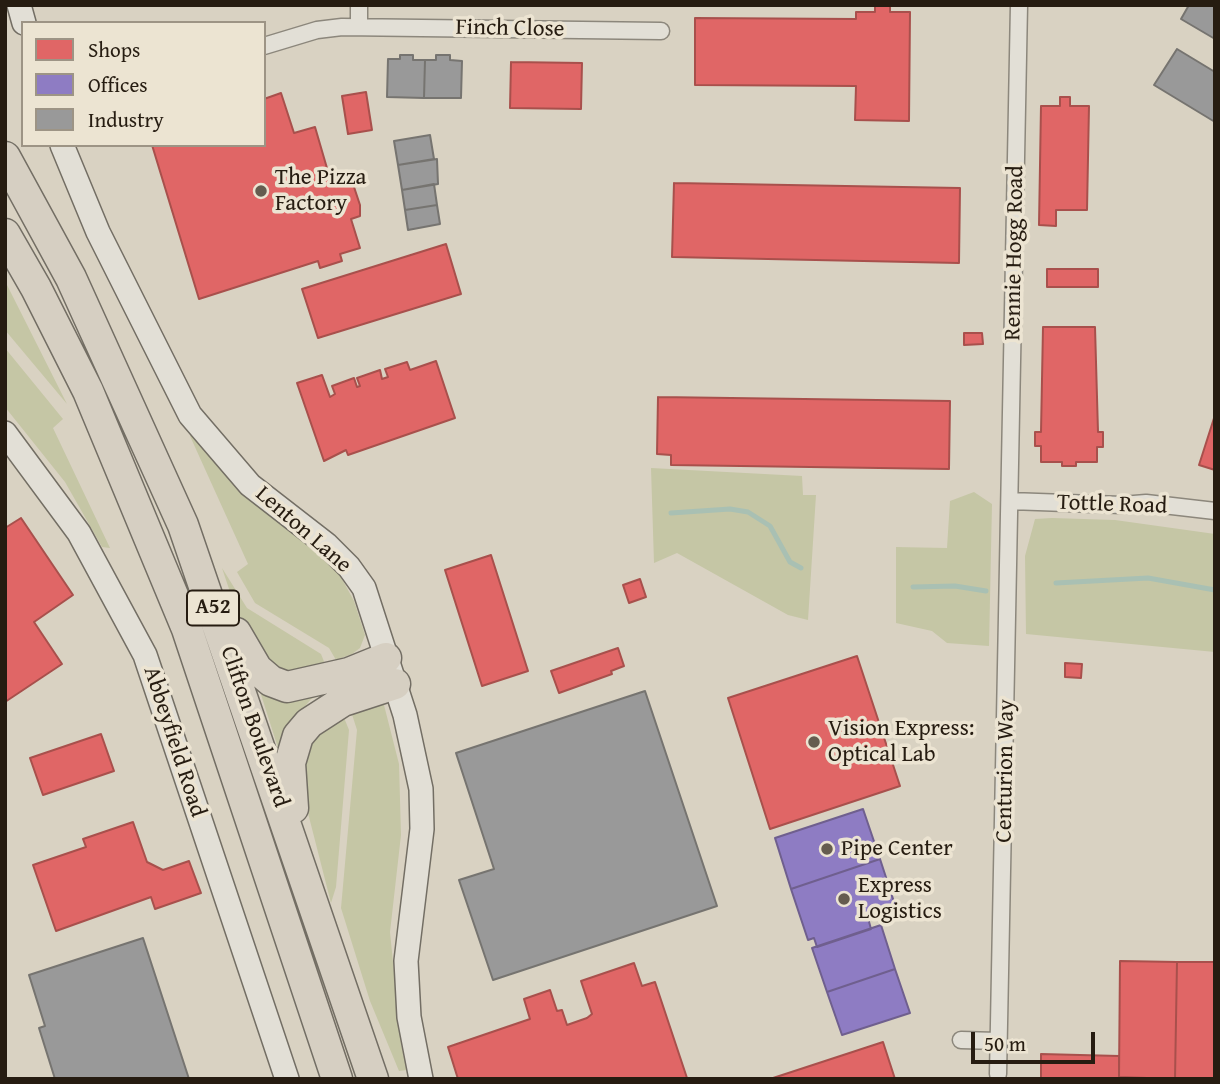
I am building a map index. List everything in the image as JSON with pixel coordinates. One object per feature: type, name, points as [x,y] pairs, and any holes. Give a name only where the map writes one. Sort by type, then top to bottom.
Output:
[{"type":"highway","name":"Clifton Boulevard","points":[[5,157],[71,278],[183,525],[373,1079]]},
{"type":"highway","name":"Clifton Boulevard","points":[[5,234],[36,288],[88,391],[187,629],[337,1079]]},
{"type":"highway","points":[[5,252],[36,288]]},
{"type":"highway","points":[[183,525],[246,656],[271,681],[287,687],[349,673],[391,671]]},
{"type":"highway","points":[[317,911],[291,793],[293,750],[298,736],[309,723],[391,671]]},
{"type":"street","points":[[359,5],[359,27]]},
{"type":"street","name":"Rennie Hogg Road","points":[[1010,501],[1019,5]]},
{"type":"street","name":"Finch Close","points":[[266,45],[317,30],[359,27],[661,31]]},
{"type":"street","name":"Lenton Lane","points":[[63,147],[98,232],[190,415],[250,485],[326,544],[365,588],[407,722],[421,789],[422,829],[407,961],[410,1017],[421,1079]]},
{"type":"street","name":"Abbeyfield Road","points":[[5,433],[79,533],[145,654],[287,1079]]},
{"type":"street","name":"Tottle Road","points":[[1010,501],[1122,505],[1146,502],[1215,511]]},
{"type":"street","name":"Centurion Way","points":[[998,1074],[1010,501]]},
{"type":"street","points":[[961,1040],[999,1041]]},
{"type":"green space","points":[[5,281],[67,404],[5,330]]},
{"type":"green space","points":[[5,348],[63,419],[53,428],[110,548],[102,547],[65,482],[5,407]]},
{"type":"green space","points":[[198,431],[336,568],[354,601],[365,635],[360,648],[352,654],[336,660],[329,648],[255,603],[237,572],[248,564],[190,436]]},
{"type":"green space","points":[[651,468],[802,476],[803,495],[816,495],[808,620],[788,615],[677,553],[654,563]]},
{"type":"green space","points":[[974,492],[992,504],[989,646],[947,643],[932,631],[896,623],[896,547],[947,548],[950,501]]},
{"type":"green space","points":[[1035,519],[1115,520],[1215,534],[1215,652],[1026,634],[1025,556]]},
{"type":"green space","points":[[222,568],[247,608],[321,654],[325,664],[296,674],[276,670],[260,659],[239,619]]},
{"type":"green space","points":[[257,682],[334,690],[311,699],[286,730],[278,748]]},
{"type":"green space","points":[[377,699],[384,705],[399,764],[401,835],[390,932],[401,1044],[407,1070],[399,1071],[370,1001],[341,908],[357,730],[349,705]]},
{"type":"green space","points":[[343,715],[349,730],[336,887],[331,903],[298,774],[303,738]]},
{"type":"building: Shops","points":[[875,5],[890,5],[890,12],[910,12],[909,121],[855,120],[856,86],[695,85],[695,18],[856,19],[856,12],[875,12]]},
{"type":"building: Shops","points":[[511,62],[582,63],[581,109],[510,108]]},
{"type":"building: Shops","points":[[366,92],[372,130],[348,134],[342,96]]},
{"type":"building: Shops","name":"The Pizza Factory","points":[[281,93],[294,133],[315,127],[329,175],[351,178],[360,205],[360,216],[351,219],[360,248],[340,254],[342,261],[320,268],[318,261],[199,299],[153,147],[266,147],[266,98]]},
{"type":"building: Shops","points":[[1060,97],[1070,97],[1070,106],[1089,106],[1087,210],[1056,210],[1056,226],[1039,225],[1041,106],[1060,106]]},
{"type":"building: Shops","points":[[674,183],[960,188],[959,263],[672,257]]},
{"type":"building: Shops","points":[[446,244],[461,294],[318,338],[302,289]]},
{"type":"building: Shops","points":[[1047,269],[1098,269],[1098,287],[1047,287]]},
{"type":"building: Shops","points":[[1043,327],[1095,327],[1098,432],[1103,432],[1103,447],[1097,447],[1097,462],[1076,462],[1076,466],[1062,466],[1062,462],[1041,462],[1041,446],[1035,446],[1035,432],[1041,432]]},
{"type":"building: Shops","points":[[964,333],[982,333],[983,344],[964,345]]},
{"type":"building: Shops","points":[[436,361],[455,418],[348,455],[346,450],[324,461],[297,383],[322,375],[330,397],[335,394],[332,386],[354,378],[357,387],[360,386],[357,378],[380,370],[382,379],[388,377],[385,369],[407,362],[410,370]]},
{"type":"building: Shops","points":[[658,397],[950,401],[949,469],[671,465],[671,455],[657,454]]},
{"type":"building: Shops","points":[[1215,415],[1215,470],[1199,465]]},
{"type":"building: Shops","points":[[21,518],[73,595],[34,622],[62,664],[5,702],[5,528]]},
{"type":"building: Shops","points":[[491,555],[528,671],[482,686],[445,570]]},
{"type":"building: Shops","points":[[640,579],[646,597],[629,603],[623,585]]},
{"type":"building: Shops","points":[[618,648],[624,666],[611,671],[612,674],[559,693],[551,671]]},
{"type":"building: Shops","name":"Vision Express: Optical Lab","points":[[857,656],[900,786],[770,829],[728,698]]},
{"type":"building: Shops","points":[[1065,663],[1082,664],[1081,678],[1065,677]]},
{"type":"building: Shops","points":[[101,734],[114,771],[43,795],[30,758]]},
{"type":"building: Shops","points":[[133,822],[147,862],[163,870],[189,861],[201,893],[155,909],[151,897],[56,931],[33,865],[86,847],[83,839]]},
{"type":"building: Shops","points":[[1120,961],[1177,962],[1175,1079],[1119,1077]]},
{"type":"building: Shops","points":[[1177,962],[1215,962],[1215,1078],[1175,1079]]},
{"type":"building: Shops","points":[[634,963],[642,986],[655,982],[687,1078],[458,1079],[448,1047],[530,1019],[524,999],[550,990],[557,1011],[562,1010],[567,1025],[587,1018],[592,1014],[581,981]]},
{"type":"building: Shops","points":[[883,1042],[895,1079],[770,1079]]},
{"type":"building: Shops","points":[[1041,1054],[1119,1056],[1119,1079],[1041,1079]]},
{"type":"building: Offices","name":"Pipe Center","points":[[863,809],[880,859],[791,889],[775,838]]},
{"type":"building: Offices","name":"Express Logistics","points":[[880,859],[896,908],[868,918],[871,929],[817,947],[814,938],[808,940],[791,889]]},
{"type":"building: Offices","points":[[881,925],[895,969],[827,992],[812,948]]},
{"type":"building: Offices","points":[[895,969],[910,1013],[842,1035],[827,992]]},
{"type":"building: Industry","points":[[1189,5],[1215,5],[1215,39],[1181,19]]},
{"type":"building: Industry","points":[[1177,49],[1215,72],[1215,122],[1154,85]]},
{"type":"building: Industry","points":[[400,55],[413,55],[413,60],[425,60],[424,98],[387,97],[388,59],[400,59]]},
{"type":"building: Industry","points":[[436,55],[450,55],[450,60],[462,61],[461,98],[424,98],[425,60],[436,60]]},
{"type":"building: Industry","points":[[430,135],[434,159],[398,165],[394,141]]},
{"type":"building: Industry","points":[[437,159],[438,184],[402,190],[398,165]]},
{"type":"building: Industry","points":[[434,184],[437,205],[405,210],[402,190]]},
{"type":"building: Industry","points":[[437,205],[440,224],[408,230],[405,210]]},
{"type":"building: Industry","points":[[645,691],[717,906],[493,980],[459,880],[494,869],[456,753]]},
{"type":"building: Industry","points":[[143,938],[189,1079],[55,1079],[39,1028],[45,1026],[29,975]]},
{"type":"waterway","points":[[671,513],[730,509],[748,512],[770,526],[790,562],[801,568]]},
{"type":"waterway","points":[[1056,583],[1148,578],[1215,590]]},
{"type":"waterway","points":[[913,587],[955,586],[986,591]]},
{"type":"place","name":"The Pizza Factory","points":[[261,191]]},
{"type":"place","name":"Vision Express: Optical Lab","points":[[814,742]]},
{"type":"place","name":"Pipe Center","points":[[827,849]]},
{"type":"place","name":"Express Logistics","points":[[844,899]]}]
